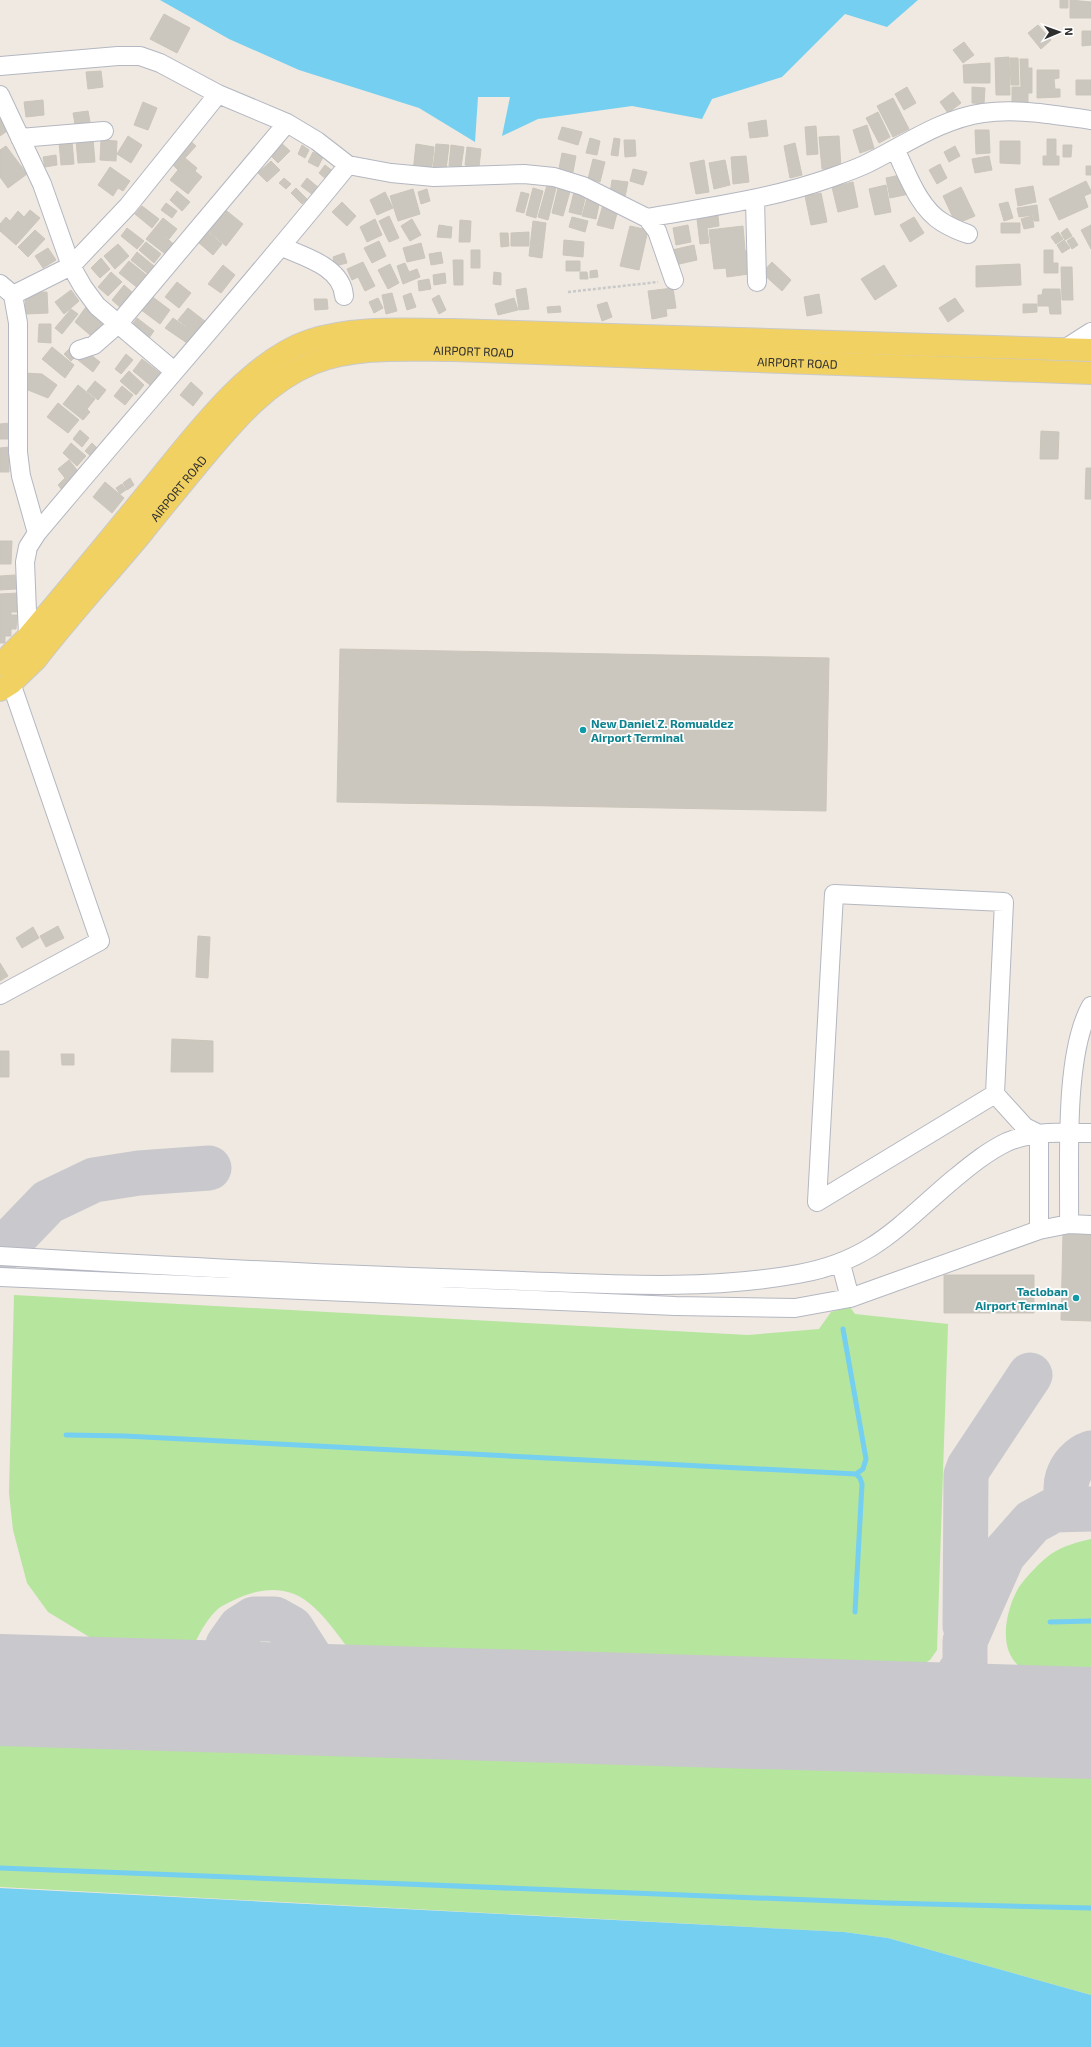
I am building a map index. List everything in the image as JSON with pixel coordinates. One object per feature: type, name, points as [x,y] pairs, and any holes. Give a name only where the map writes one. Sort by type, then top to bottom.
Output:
[{"type":"main road","name":"AIRPORT ROAD","points":[[129,532],[207,422],[261,369],[284,353],[308,341],[340,334],[392,330],[452,330],[1066,348],[1091,350]]},
{"type":"main road","points":[[1064,372],[1066,348]]},
{"type":"main road","name":"AIRPORT ROAD","points":[[4,679],[129,532],[256,399],[274,384],[293,372],[314,363],[340,355],[389,351],[453,350],[1091,373]]},
{"type":"street","points":[[0,66],[118,56],[140,56],[160,63],[218,94],[287,122],[317,141],[348,165],[391,173],[434,177],[524,174],[554,177],[583,186],[647,218],[657,231],[674,280]]},
{"type":"street","points":[[37,533],[20,476],[17,430],[20,375],[18,323],[7,289],[71,266],[128,206],[218,94]]},
{"type":"street","points":[[0,95],[42,184],[71,266],[83,287],[97,306],[174,371]]},
{"type":"street","points":[[647,218],[755,199],[792,190],[863,166],[960,118],[983,113],[1029,113],[1091,120]]},
{"type":"street","points":[[79,350],[94,344],[118,324],[287,122]]},
{"type":"street","points":[[20,138],[104,131]]},
{"type":"street","points":[[895,149],[916,192],[929,209],[941,222],[968,234]]},
{"type":"street","points":[[36,643],[26,562],[28,547],[37,533],[174,371],[282,247],[348,165]]},
{"type":"street","points":[[755,199],[757,282]]},
{"type":"street","points":[[282,247],[322,265],[333,273],[343,286],[344,296]]},
{"type":"street","points":[[1066,348],[1091,332]]},
{"type":"street","points":[[0,995],[100,941],[4,679]]},
{"type":"street","points":[[995,1094],[817,1202],[834,894],[1004,902],[995,1094],[1025,1127],[1039,1134]]},
{"type":"street","points":[[1069,1224],[1070,1132],[1077,1048],[1084,1018],[1091,1006]]},
{"type":"street","points":[[0,1277],[318,1283],[676,1286],[768,1279],[802,1274],[841,1264],[878,1244],[938,1192],[990,1152],[1005,1143],[1039,1134],[1070,1132],[1091,1133]]},
{"type":"street","points":[[1039,1134],[1039,1230]]},
{"type":"street","points":[[0,1256],[318,1283],[675,1306],[795,1308],[850,1298],[1039,1230],[1069,1224],[1091,1225]]},
{"type":"street","points":[[841,1264],[850,1298]]},
{"type":"street","points":[[675,1306],[676,1286]]},
{"type":"path","points":[[568,292],[674,280]]},
{"type":"green space","points":[[14,1295],[748,1335],[819,1329],[831,1312],[850,1307],[855,1314],[948,1324],[937,1650],[930,1660],[912,1671],[347,1647],[325,1618],[309,1603],[291,1593],[271,1590],[251,1593],[221,1607],[208,1620],[195,1643],[91,1638],[48,1612],[27,1583],[13,1530],[9,1493]]},
{"type":"green space","points":[[1091,1539],[1091,1669],[1020,1667],[1008,1650],[1006,1640],[1006,1628],[1010,1606],[1014,1596],[1026,1578],[1051,1554],[1070,1545]]},
{"type":"green space","points":[[0,1743],[1091,1777],[1091,1995],[888,1938],[844,1932],[0,1887]]},
{"type":"water","points":[[160,0],[918,0],[887,27],[845,14],[782,77],[712,99],[702,119],[632,106],[538,119],[502,136],[510,97],[478,97],[475,142],[419,108],[299,70],[229,39]]},
{"type":"water","points":[[0,1888],[844,1932],[888,1938],[1091,1995],[1091,2047],[0,2047]]},
{"type":"building","points":[[1060,0],[1068,0],[1068,8],[1060,8]]},
{"type":"building","points":[[1070,0],[1091,2],[1091,18],[1070,18]]},
{"type":"building","points":[[164,14],[190,28],[177,53],[150,39]]},
{"type":"building","points":[[1038,25],[1051,40],[1041,49],[1028,33]]},
{"type":"building","points":[[1082,31],[1091,31],[1091,45],[1082,46]]},
{"type":"building","points":[[964,42],[974,55],[963,63],[953,50]]},
{"type":"building","points":[[1009,57],[1010,95],[996,95],[995,58]]},
{"type":"building","points":[[1010,58],[1018,58],[1019,85],[1011,85]]},
{"type":"building","points":[[1020,59],[1028,59],[1028,68],[1032,68],[1032,93],[1028,93],[1028,104],[1012,104],[1012,87],[1021,87]]},
{"type":"building","points":[[990,63],[990,83],[964,83],[963,65]]},
{"type":"building","points":[[1037,70],[1059,70],[1059,78],[1054,79],[1055,89],[1060,89],[1060,97],[1037,98]]},
{"type":"building","points":[[101,71],[103,87],[88,89],[86,72]]},
{"type":"building","points":[[1076,80],[1091,80],[1091,95],[1076,95]]},
{"type":"building","points":[[907,87],[916,103],[904,110],[895,94]]},
{"type":"building","points":[[972,87],[985,88],[984,104],[972,103]]},
{"type":"building","points":[[953,92],[961,103],[948,113],[940,102]]},
{"type":"building","points":[[893,98],[909,129],[893,137],[877,106]]},
{"type":"building","points":[[43,100],[44,115],[26,117],[24,102]]},
{"type":"building","points":[[143,102],[157,108],[148,130],[134,125]]},
{"type":"building","points":[[88,111],[90,122],[75,124],[73,113]]},
{"type":"building","points":[[878,112],[890,137],[879,143],[866,118]]},
{"type":"building","points":[[0,115],[10,129],[0,136]]},
{"type":"building","points":[[766,120],[768,136],[750,138],[748,123]]},
{"type":"building","points":[[867,125],[874,148],[860,153],[853,130]]},
{"type":"building","points":[[816,126],[818,154],[807,155],[805,127]]},
{"type":"building","points":[[562,127],[582,132],[578,145],[558,139]]},
{"type":"building","points":[[975,130],[989,130],[990,153],[976,154]]},
{"type":"building","points":[[128,136],[142,145],[131,163],[117,154]]},
{"type":"building","points":[[839,136],[841,168],[822,169],[819,137]]},
{"type":"building","points":[[590,138],[600,141],[597,155],[586,153]]},
{"type":"building","points":[[614,138],[620,139],[618,156],[611,155]]},
{"type":"building","points":[[93,139],[95,162],[78,163],[76,140]]},
{"type":"building","points":[[188,139],[196,146],[185,158],[178,151]]},
{"type":"building","points":[[1047,139],[1056,139],[1056,156],[1059,156],[1059,165],[1043,165],[1043,156],[1047,156]]},
{"type":"building","points":[[101,140],[117,141],[116,161],[100,160]]},
{"type":"building","points":[[624,140],[635,140],[636,156],[625,157]]},
{"type":"building","points":[[72,141],[74,164],[61,165],[59,142]]},
{"type":"building","points":[[279,141],[290,151],[278,163],[268,153]]},
{"type":"building","points":[[1000,141],[1020,141],[1020,164],[1000,163]]},
{"type":"building","points":[[795,143],[802,175],[790,178],[784,146]]},
{"type":"building","points":[[416,144],[434,147],[431,174],[413,172]]},
{"type":"building","points":[[436,144],[449,145],[446,170],[433,168]]},
{"type":"building","points":[[302,145],[309,150],[305,158],[298,154]]},
{"type":"building","points":[[451,145],[464,147],[461,167],[449,166]]},
{"type":"building","points":[[1063,145],[1072,145],[1071,157],[1063,157]]},
{"type":"building","points":[[6,146],[27,174],[8,188],[0,177],[0,150]]},
{"type":"building","points":[[955,146],[960,156],[949,162],[944,152]]},
{"type":"building","points":[[467,147],[481,149],[479,167],[465,165]]},
{"type":"building","points":[[313,152],[323,157],[318,167],[308,162]]},
{"type":"building","points":[[179,153],[197,168],[195,171],[183,161],[177,169],[171,163]]},
{"type":"building","points":[[562,153],[576,156],[572,177],[558,174]]},
{"type":"building","points":[[56,155],[57,165],[45,167],[43,157]]},
{"type":"building","points":[[746,156],[749,182],[733,184],[731,157]]},
{"type":"building","points":[[989,156],[992,170],[975,173],[972,159]]},
{"type":"building","points":[[593,159],[605,162],[600,182],[588,179]]},
{"type":"building","points":[[704,160],[709,192],[696,194],[690,163]]},
{"type":"building","points":[[725,160],[730,185],[714,189],[709,163]]},
{"type":"building","points":[[183,161],[202,177],[196,184],[177,169]]},
{"type":"building","points":[[271,161],[280,170],[267,182],[258,173]]},
{"type":"building","points":[[940,164],[947,178],[937,184],[929,170]]},
{"type":"building","points":[[325,165],[334,172],[327,180],[319,173]]},
{"type":"building","points":[[1086,166],[1091,166],[1091,175],[1086,175]]},
{"type":"building","points":[[110,167],[130,181],[123,191],[118,188],[113,196],[98,185]]},
{"type":"building","points":[[633,169],[647,172],[643,185],[630,181]]},
{"type":"building","points":[[178,170],[196,184],[188,194],[170,180]]},
{"type":"building","points":[[905,174],[909,194],[890,198],[886,178]]},
{"type":"building","points":[[284,178],[291,184],[286,189],[279,183]]},
{"type":"building","points":[[307,178],[319,188],[313,195],[301,186]]},
{"type":"building","points":[[612,180],[628,182],[625,197],[610,194]]},
{"type":"building","points":[[1086,181],[1091,191],[1091,193],[1084,196],[1088,207],[1059,220],[1049,199]]},
{"type":"building","points":[[853,182],[858,207],[838,212],[832,187]]},
{"type":"building","points":[[559,184],[571,188],[563,216],[552,213]]},
{"type":"building","points":[[547,185],[556,188],[548,220],[538,217]]},
{"type":"building","points":[[886,185],[891,212],[875,215],[869,189]]},
{"type":"building","points":[[1033,186],[1036,202],[1018,206],[1015,189]]},
{"type":"building","points":[[961,187],[975,216],[956,224],[943,196]]},
{"type":"building","points":[[296,188],[307,199],[302,204],[291,193]]},
{"type":"building","points":[[533,188],[543,191],[536,218],[526,215]]},
{"type":"building","points":[[575,188],[587,191],[581,215],[569,212]]},
{"type":"building","points":[[413,189],[420,214],[398,221],[390,196]]},
{"type":"building","points":[[427,189],[430,201],[421,204],[418,192]]},
{"type":"building","points":[[177,191],[190,202],[182,211],[170,200]]},
{"type":"building","points":[[385,192],[393,208],[377,215],[370,200]]},
{"type":"building","points":[[521,192],[529,194],[524,213],[516,211]]},
{"type":"building","points":[[821,193],[827,222],[811,225],[805,196]]},
{"type":"building","points":[[588,195],[600,199],[596,219],[582,216]]},
{"type":"building","points":[[342,202],[356,216],[347,226],[332,212]]},
{"type":"building","points":[[1008,202],[1013,218],[1004,221],[999,204]]},
{"type":"building","points":[[166,203],[177,211],[172,218],[161,210]]},
{"type":"building","points":[[603,205],[618,209],[613,229],[597,225]]},
{"type":"building","points":[[1037,205],[1039,221],[1034,221],[1033,215],[1019,217],[1017,208]]},
{"type":"building","points":[[142,206],[159,219],[152,228],[135,214]]},
{"type":"building","points":[[223,208],[243,224],[226,246],[206,229]]},
{"type":"building","points":[[30,210],[40,218],[16,245],[0,231],[0,224],[6,217],[10,221],[18,211],[24,217]]},
{"type":"building","points":[[389,216],[399,238],[389,242],[379,221]]},
{"type":"building","points":[[718,216],[719,226],[707,228],[709,243],[700,244],[697,219]]},
{"type":"building","points":[[1032,216],[1034,227],[1024,229],[1021,219]]},
{"type":"building","points":[[572,217],[588,221],[585,232],[569,227]]},
{"type":"building","points":[[914,217],[924,233],[910,242],[900,225]]},
{"type":"building","points":[[163,218],[177,229],[169,239],[155,228]]},
{"type":"building","points":[[375,219],[382,235],[367,242],[360,227]]},
{"type":"building","points":[[412,219],[421,235],[410,241],[401,226]]},
{"type":"building","points":[[460,220],[471,221],[470,242],[459,242]]},
{"type":"building","points":[[533,221],[546,223],[542,258],[529,256]]},
{"type":"building","points":[[1001,223],[1020,223],[1020,233],[1001,233]]},
{"type":"building","points":[[439,225],[452,227],[451,238],[437,237]]},
{"type":"building","points":[[688,225],[691,242],[676,245],[673,228]]},
{"type":"building","points":[[1091,225],[1091,249],[1081,230]]},
{"type":"building","points":[[630,226],[648,230],[639,270],[620,266]]},
{"type":"building","points":[[743,226],[745,251],[753,250],[756,273],[727,277],[726,268],[714,269],[709,230]]},
{"type":"building","points":[[127,228],[144,241],[137,249],[121,236]]},
{"type":"building","points":[[155,228],[177,247],[169,257],[146,239]]},
{"type":"building","points":[[1067,228],[1072,236],[1065,240],[1061,233]]},
{"type":"building","points":[[35,230],[45,239],[28,257],[18,247]]},
{"type":"building","points":[[207,231],[222,244],[213,255],[198,242]]},
{"type":"building","points":[[529,232],[529,246],[511,246],[511,233]]},
{"type":"building","points":[[1058,232],[1063,239],[1056,244],[1051,237]]},
{"type":"building","points":[[500,233],[508,233],[509,246],[501,247]]},
{"type":"building","points":[[1073,237],[1078,245],[1072,249],[1067,241]]},
{"type":"building","points":[[564,240],[584,242],[583,257],[563,255]]},
{"type":"building","points":[[1064,240],[1070,248],[1062,253],[1057,245]]},
{"type":"building","points":[[379,241],[386,256],[372,263],[364,248]]},
{"type":"building","points":[[146,242],[161,254],[154,263],[139,250]]},
{"type":"building","points":[[421,243],[425,258],[407,262],[403,248]]},
{"type":"building","points":[[118,244],[129,256],[115,269],[104,256]]},
{"type":"building","points":[[694,245],[697,260],[675,265],[672,250]]},
{"type":"building","points":[[48,248],[56,260],[43,268],[35,256]]},
{"type":"building","points":[[471,250],[480,250],[480,268],[471,268]]},
{"type":"building","points":[[1044,250],[1053,250],[1053,263],[1058,263],[1058,273],[1044,273]]},
{"type":"building","points":[[137,252],[160,271],[154,279],[131,260]]},
{"type":"building","points":[[441,252],[443,263],[431,265],[429,254]]},
{"type":"building","points":[[344,253],[347,263],[335,266],[333,257]]},
{"type":"building","points":[[101,258],[110,269],[100,278],[91,268]]},
{"type":"building","points":[[453,260],[463,260],[463,285],[454,285]]},
{"type":"building","points":[[129,261],[149,277],[139,289],[119,273]]},
{"type":"building","points":[[566,261],[580,261],[580,271],[566,271]]},
{"type":"building","points":[[363,262],[375,286],[365,291],[358,277],[352,280],[347,269]]},
{"type":"building","points":[[772,262],[791,280],[782,291],[762,273]]},
{"type":"building","points":[[405,263],[409,272],[417,269],[420,277],[403,284],[397,266]]},
{"type":"building","points":[[390,264],[399,283],[388,289],[378,270]]},
{"type":"building","points":[[1020,264],[1021,285],[976,287],[976,266]]},
{"type":"building","points":[[223,265],[235,275],[221,293],[208,284]]},
{"type":"building","points":[[884,265],[897,286],[875,300],[861,279]]},
{"type":"building","points":[[1061,267],[1072,267],[1073,300],[1062,300]]},
{"type":"building","points":[[597,270],[598,277],[590,278],[590,271]]},
{"type":"building","points":[[111,272],[122,282],[108,296],[98,287]]},
{"type":"building","points":[[494,272],[501,273],[501,285],[493,284]]},
{"type":"building","points":[[580,272],[587,272],[588,279],[580,279]]},
{"type":"building","points":[[445,273],[446,283],[434,285],[433,275]]},
{"type":"building","points":[[429,279],[431,289],[419,291],[418,281]]},
{"type":"building","points":[[177,282],[191,293],[179,308],[165,297]]},
{"type":"building","points":[[124,285],[133,293],[121,308],[112,300]]},
{"type":"building","points":[[526,288],[529,309],[519,310],[516,290]]},
{"type":"building","points":[[673,288],[676,308],[666,309],[667,316],[652,319],[648,291]]},
{"type":"building","points":[[1043,289],[1060,289],[1061,314],[1050,314],[1049,306],[1038,306],[1038,295],[1042,295]]},
{"type":"building","points":[[71,290],[79,301],[64,314],[55,302]]},
{"type":"building","points":[[47,292],[48,313],[26,314],[25,293]]},
{"type":"building","points":[[392,293],[397,311],[386,314],[382,295]]},
{"type":"building","points":[[411,293],[416,307],[407,310],[403,296]]},
{"type":"building","points":[[819,294],[822,313],[807,316],[804,297]]},
{"type":"building","points":[[150,295],[170,310],[160,324],[140,309]]},
{"type":"building","points":[[439,295],[446,310],[439,314],[432,299]]},
{"type":"building","points":[[378,298],[383,308],[374,313],[369,302]]},
{"type":"building","points":[[514,298],[518,310],[498,315],[495,304]]},
{"type":"building","points":[[955,298],[964,311],[948,322],[939,308]]},
{"type":"building","points":[[314,299],[327,299],[328,309],[315,310]]},
{"type":"building","points":[[607,302],[612,317],[602,321],[597,305]]},
{"type":"building","points":[[1023,304],[1037,304],[1037,312],[1023,313]]},
{"type":"building","points":[[560,306],[561,312],[548,313],[547,307]]},
{"type":"building","points":[[86,307],[110,326],[97,341],[75,322]]},
{"type":"building","points":[[188,308],[206,322],[196,334],[178,320]]},
{"type":"building","points":[[71,309],[78,314],[62,334],[55,328]]},
{"type":"building","points":[[137,318],[154,331],[146,342],[129,329]]},
{"type":"building","points":[[173,318],[194,333],[187,343],[165,328]]},
{"type":"building","points":[[39,324],[51,324],[51,343],[38,342]]},
{"type":"building","points":[[52,347],[74,365],[65,378],[42,359]]},
{"type":"building","points":[[71,347],[78,354],[71,361],[64,354]]},
{"type":"building","points":[[86,351],[100,362],[93,372],[78,360]]},
{"type":"building","points":[[126,354],[133,360],[121,374],[115,369]]},
{"type":"building","points":[[142,359],[160,373],[150,385],[133,371]]},
{"type":"building","points":[[129,371],[144,385],[136,395],[120,381]]},
{"type":"building","points":[[24,373],[42,374],[57,385],[48,398],[23,388]]},
{"type":"building","points":[[95,381],[106,390],[98,400],[87,391]]},
{"type":"building","points":[[191,382],[203,393],[193,406],[180,395]]},
{"type":"building","points":[[78,385],[95,399],[87,409],[90,412],[83,420],[63,404]]},
{"type":"building","points":[[122,386],[133,395],[125,405],[114,396]]},
{"type":"building","points":[[58,403],[79,420],[68,433],[47,417]]},
{"type":"building","points":[[10,423],[11,439],[0,439],[0,424]]},
{"type":"building","points":[[80,430],[89,438],[82,447],[73,439]]},
{"type":"building","points":[[1041,431],[1059,432],[1058,459],[1040,459]]},
{"type":"building","points":[[71,443],[86,456],[77,466],[63,453]]},
{"type":"building","points":[[92,443],[99,450],[93,458],[85,451]]},
{"type":"building","points":[[9,447],[9,457],[0,458],[0,448]]},
{"type":"building","points":[[0,458],[9,458],[9,472],[0,472]]},
{"type":"building","points":[[69,460],[81,475],[63,491],[58,485],[65,478],[58,469]]},
{"type":"building","points":[[1086,468],[1091,468],[1091,499],[1085,499]]},
{"type":"building","points":[[130,478],[134,485],[127,490],[123,483]]},
{"type":"building","points":[[105,482],[124,498],[112,513],[93,497]]},
{"type":"building","points":[[122,484],[126,490],[120,494],[116,488]]},
{"type":"building","points":[[0,541],[12,541],[11,564],[0,564]]},
{"type":"building","points":[[15,575],[16,589],[0,590],[0,576]]},
{"type":"building","points":[[18,593],[18,612],[11,612],[11,615],[17,615],[16,629],[11,629],[11,636],[5,636],[5,643],[0,643],[0,594]]},
{"type":"building","name":"New Daniel Z. Romualdez Airport Terminal","points":[[340,649],[829,658],[826,811],[337,802]]},
{"type":"building","points":[[58,926],[64,938],[46,947],[40,936]]},
{"type":"building","points":[[33,927],[39,938],[22,948],[16,938]]},
{"type":"building","points":[[198,936],[210,937],[208,978],[196,977]]},
{"type":"building","points":[[0,963],[8,976],[0,981]]},
{"type":"building","points":[[172,1039],[213,1041],[213,1072],[171,1072]]},
{"type":"building","points":[[0,1051],[9,1051],[9,1077],[0,1077]]},
{"type":"building","points":[[61,1054],[74,1054],[74,1065],[62,1065]]},
{"type":"building","name":"Tacloban Airport Terminal","points":[[1063,1233],[1091,1234],[1091,1321],[1061,1320]]},
{"type":"building","points":[[944,1275],[1034,1275],[1034,1313],[944,1313]]},
{"type":"waterway","points":[[843,1329],[866,1459],[863,1469],[856,1474]]},
{"type":"waterway","points":[[66,1435],[125,1436],[856,1474],[860,1478],[862,1484],[855,1612]]},
{"type":"waterway","points":[[1050,1622],[1091,1621]]},
{"type":"waterway","points":[[0,1868],[887,1903],[1091,1908]]},
{"type":"taxiway","points":[[0,1252],[48,1202],[94,1180],[139,1173],[209,1168]]},
{"type":"taxiway","points":[[965,1626],[966,1475],[969,1467],[1030,1375]]},
{"type":"taxiway","points":[[1075,1508],[1067,1494],[1066,1486],[1068,1478],[1076,1463],[1091,1453]]},
{"type":"taxiway","points":[[892,1717],[926,1714],[937,1709],[965,1664],[965,1641],[1003,1555],[1032,1522],[1054,1510],[1091,1509]]},
{"type":"taxiway","points":[[281,1698],[249,1690],[233,1675],[228,1658],[228,1645],[240,1628],[254,1619],[275,1619],[291,1628],[325,1681],[349,1700]]},
{"type":"taxiway","points":[[965,1664],[966,1691],[972,1705],[985,1716],[994,1720]]},
{"type":"runway","points":[[0,1690],[1091,1723]]},
{"type":"place","name":"New Daniel Z. Romualdez Airport Terminal","points":[[583,730]]},
{"type":"place","name":"Tacloban Airport Terminal","points":[[1076,1298]]}]
